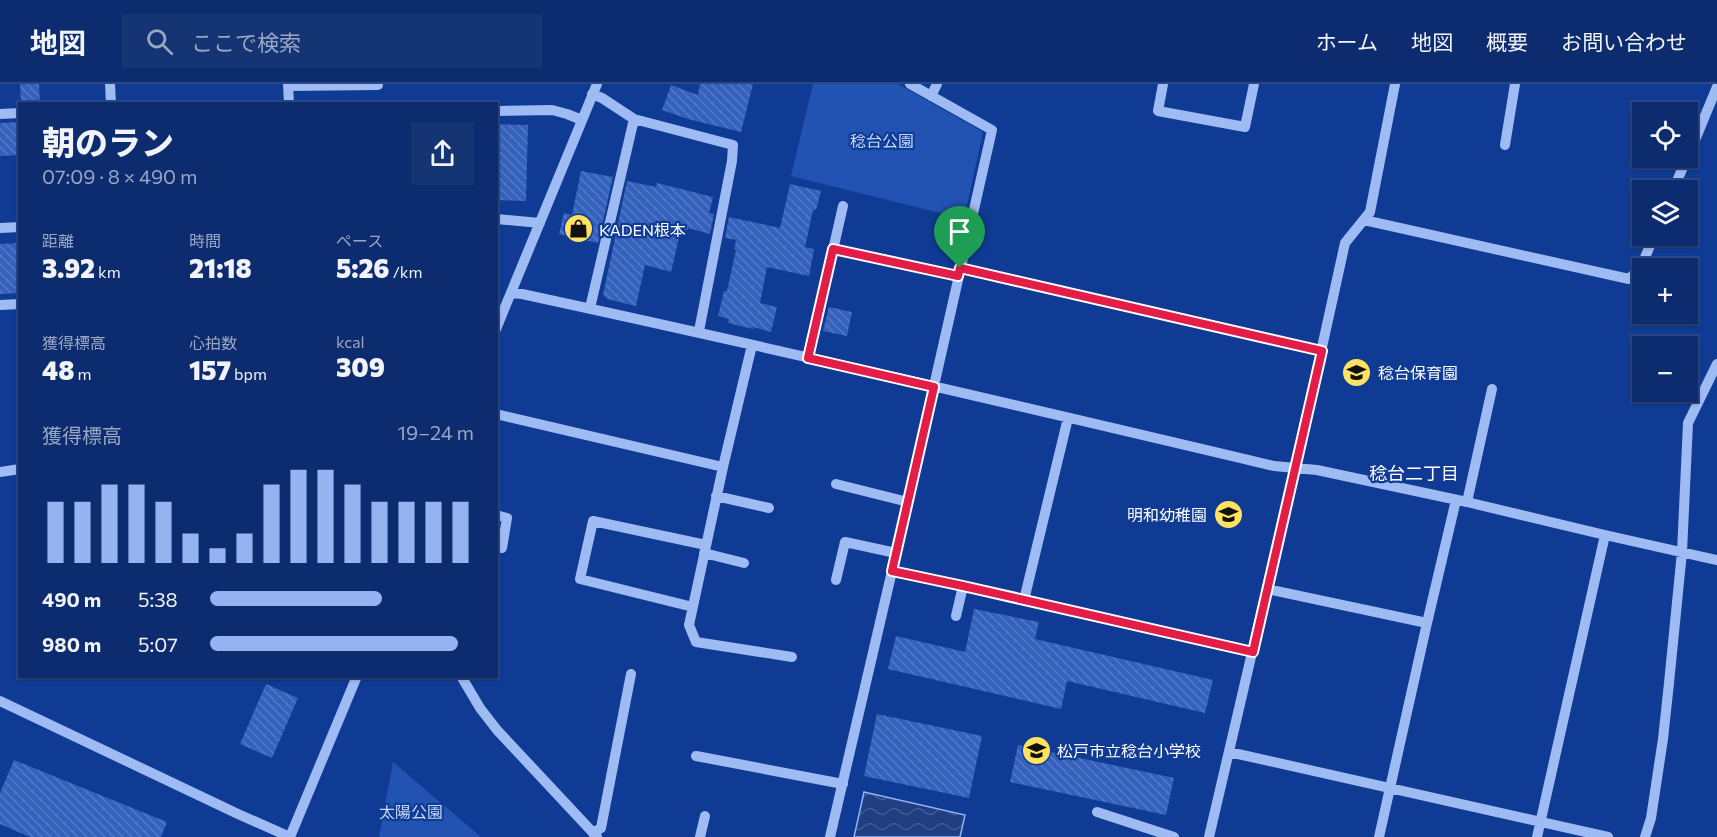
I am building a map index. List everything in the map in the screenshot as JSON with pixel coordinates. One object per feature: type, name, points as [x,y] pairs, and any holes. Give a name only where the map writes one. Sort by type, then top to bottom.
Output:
[{"type":"street","points":[[111,84],[111,102]]},
{"type":"street","points":[[830,837],[992,130],[910,84]]},
{"type":"street","points":[[930,96],[937,84]]},
{"type":"street","points":[[1163,84],[1158,111],[1245,127],[1254,84]]},
{"type":"street","points":[[1209,837],[1345,243],[1370,212],[1395,84]]},
{"type":"street","points":[[1505,145],[1515,84]]},
{"type":"street","points":[[288,102],[288,85],[378,85]]},
{"type":"street","points":[[1698,131],[1717,87]]},
{"type":"street","points":[[498,324],[595,89],[602,98],[634,119],[734,145],[699,332]]},
{"type":"street","points":[[498,111],[552,110],[582,120]]},
{"type":"street","points":[[0,114],[18,113]]},
{"type":"street","points":[[590,308],[634,119]]},
{"type":"street","points":[[808,358],[843,206]]},
{"type":"street","points":[[498,219],[540,223]]},
{"type":"street","points":[[1364,219],[1629,279],[1641,267],[1650,246]]},
{"type":"street","points":[[0,228],[18,227]]},
{"type":"street","points":[[833,249],[959,272],[1322,351]]},
{"type":"street","points":[[511,293],[699,332],[1274,466],[1317,470],[1717,560]]},
{"type":"street","points":[[0,304],[18,304]]},
{"type":"street","points":[[752,345],[689,625],[696,642],[792,657]]},
{"type":"street","points":[[1645,837],[1651,818],[1663,740],[1682,552],[1688,423],[1717,364]]},
{"type":"street","points":[[1379,837],[1427,623],[1492,389]]},
{"type":"street","points":[[498,414],[723,467]]},
{"type":"street","points":[[1024,600],[1068,418]]},
{"type":"street","points":[[0,472],[18,469]]},
{"type":"street","points":[[836,484],[908,502]]},
{"type":"street","points":[[717,496],[768,508]]},
{"type":"street","points":[[498,516],[507,518],[502,548]]},
{"type":"street","points":[[693,608],[580,579],[593,521],[705,549],[744,563]]},
{"type":"street","points":[[1537,837],[1605,535]]},
{"type":"street","points":[[836,580],[845,542],[896,553]]},
{"type":"street","points":[[892,571],[1253,652]]},
{"type":"street","points":[[956,615],[963,586]]},
{"type":"street","points":[[1267,589],[1427,623]]},
{"type":"street","points":[[463,678],[480,708],[497,730],[595,835],[601,828],[631,674]]},
{"type":"street","points":[[0,701],[290,837],[356,678]]},
{"type":"street","points":[[1229,752],[1608,837]]},
{"type":"street","points":[[696,756],[843,784]]},
{"type":"street","points":[[1097,812],[1174,837]]},
{"type":"street","points":[[700,837],[705,816]]},
{"type":"green space","name":"稔台公園","points":[[813,84],[898,84],[983,132],[964,219],[791,176]]},
{"type":"green space","name":"太陽公園","points":[[393,762],[481,837],[379,837]]},
{"type":"water","points":[[864,792],[965,815],[960,837],[854,837]]},
{"type":"building","points":[[20,84],[39,84],[40,102],[21,102]]},
{"type":"building","points":[[700,84],[753,84],[741,132],[662,110],[671,85],[698,95]]},
{"type":"building","points":[[18,122],[18,155],[0,156],[0,123]]},
{"type":"building","points":[[498,124],[528,125],[526,201],[498,200]]},
{"type":"building","points":[[581,171],[613,177],[598,243],[559,234],[564,213],[572,215]]},
{"type":"building","points":[[627,181],[656,187],[657,183],[713,197],[709,213],[714,214],[710,234],[688,228],[688,230],[681,229],[671,272],[645,265],[636,306],[607,299],[603,295]]},
{"type":"building","points":[[790,184],[821,191],[816,210],[813,210],[805,247],[814,249],[809,276],[767,267],[760,303],[777,307],[771,332],[728,323],[729,319],[718,316],[724,291],[727,291],[736,250],[734,250],[736,240],[725,238],[729,217],[780,228]]},
{"type":"building","points":[[18,243],[18,293],[0,294],[0,244]]},
{"type":"building","points":[[829,307],[852,312],[847,336],[823,331]]},
{"type":"building","points":[[974,609],[1039,622],[1035,639],[1213,680],[1205,713],[1067,681],[1061,709],[888,669],[896,636],[965,652]]},
{"type":"building","points":[[266,684],[298,698],[272,758],[240,744]]},
{"type":"building","points":[[877,714],[982,736],[969,798],[864,776]]},
{"type":"building","points":[[1018,745],[1174,778],[1166,815],[1010,782]]},
{"type":"building","points":[[14,760],[167,822],[161,837],[30,837],[0,824],[0,793]]},
{"type":"place","name":"KADEN根本","points":[[578,229]]},
{"type":"place","name":"稔台保育園","points":[[1357,372]]},
{"type":"place","name":"明和幼稚園","points":[[1228,514]]},
{"type":"place","name":"松戸市立稔台小学校","points":[[1036,750]]},
{"type":"district","name":"稔台二丁目","points":[[1414,473]]},
{"type":"route","points":[[833,249],[958,276],[960,268],[1322,351],[1253,652],[892,571],[934,387],[808,358],[833,249]]}]
